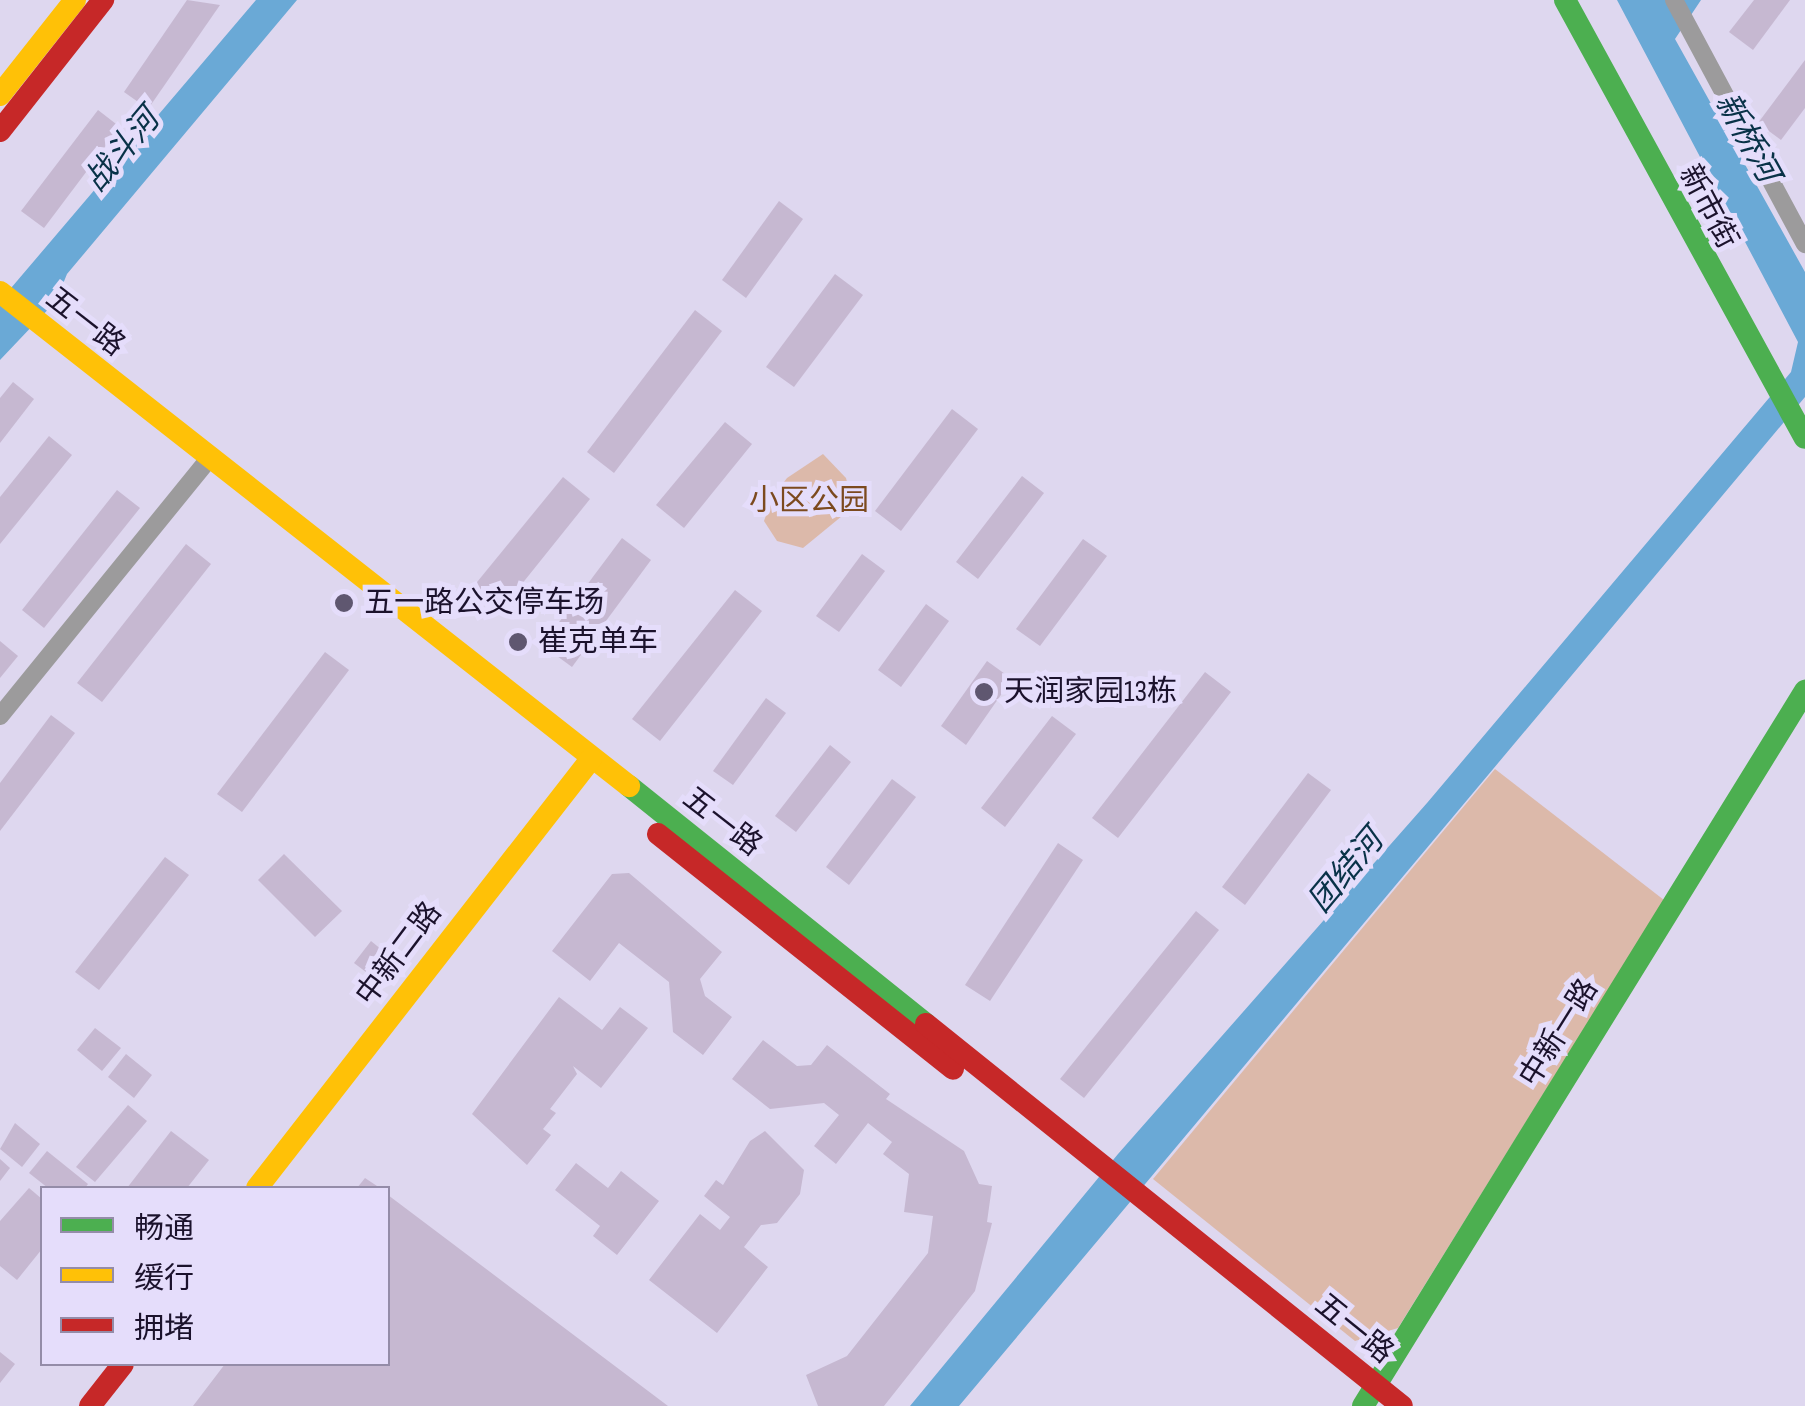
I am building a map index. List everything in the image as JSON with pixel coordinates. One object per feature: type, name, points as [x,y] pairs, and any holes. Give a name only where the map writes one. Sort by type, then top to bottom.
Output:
[{"type":"main road","points":[[0,95],[75,0]]},
{"type":"main road","points":[[0,131],[103,0]]},
{"type":"main road","name":"新市街","points":[[1564,0],[1772,387],[1802,433]]},
{"type":"main road","name":"五一路","points":[[1,301],[33,331],[1141,1208],[1371,1399],[1402,1406]]},
{"type":"main road","name":"五一路","points":[[33,331],[210,456],[586,765]]},
{"type":"main road","name":"中新一路","points":[[1371,1399],[1805,692]]},
{"type":"main road","name":"中新二路","points":[[259,1186],[586,765]]},
{"type":"main road","points":[[90,1406],[120,1366]]},
{"type":"street","points":[[1674,0],[1805,244]]},
{"type":"street","points":[[0,716],[210,456]]},
{"type":"green space","name":"小区公园","points":[[823,454],[846,478],[853,507],[803,548],[777,541],[764,521],[772,498],[787,478]]},
{"type":"green space","points":[[1495,769],[1664,900],[1398,1328],[1355,1341],[1153,1179]]},
{"type":"water","points":[[256,0],[297,0],[67,274],[56,301],[0,360],[0,301]]},
{"type":"water","points":[[1617,0],[1701,0],[1675,39],[1805,272],[1805,397],[959,1406],[910,1406],[1118,1154],[1427,803],[1791,372],[1798,342]]},
{"type":"building","points":[[187,0],[220,5],[148,109],[124,92]]},
{"type":"building","points":[[1754,0],[1790,0],[1753,50],[1729,32]]},
{"type":"building","points":[[1805,60],[1805,108],[1781,140],[1758,123]]},
{"type":"building","points":[[98,110],[120,127],[44,228],[21,211]]},
{"type":"building","points":[[779,201],[803,219],[746,298],[722,280]]},
{"type":"building","points":[[835,274],[863,295],[794,387],[766,367]]},
{"type":"building","points":[[695,310],[722,331],[614,473],[587,452]]},
{"type":"building","points":[[13,382],[34,399],[0,443],[0,398]]},
{"type":"building","points":[[952,409],[978,429],[901,531],[875,511]]},
{"type":"building","points":[[725,422],[752,444],[684,528],[656,505]]},
{"type":"building","points":[[49,436],[72,455],[0,544],[0,497]]},
{"type":"building","points":[[1022,476],[1044,493],[978,579],[956,562]]},
{"type":"building","points":[[563,477],[590,499],[501,610],[473,587]]},
{"type":"building","points":[[117,490],[140,508],[44,628],[22,610]]},
{"type":"building","points":[[622,538],[651,560],[572,667],[542,645]]},
{"type":"building","points":[[1083,539],[1107,556],[1040,646],[1016,629]]},
{"type":"building","points":[[186,544],[211,564],[102,702],[77,683]]},
{"type":"building","points":[[862,554],[885,571],[839,632],[816,616]]},
{"type":"building","points":[[735,590],[762,611],[660,741],[632,719]]},
{"type":"building","points":[[926,604],[949,621],[901,687],[878,670]]},
{"type":"building","points":[[0,641],[18,656],[0,678]]},
{"type":"building","points":[[325,652],[349,670],[242,812],[217,794]]},
{"type":"building","name":"天润家园13栋","points":[[987,661],[1012,679],[966,745],[941,726]]},
{"type":"building","points":[[1205,672],[1231,692],[1118,838],[1092,818]]},
{"type":"building","points":[[766,698],[786,713],[733,785],[713,771]]},
{"type":"building","points":[[51,715],[75,733],[0,831],[0,783]]},
{"type":"building","points":[[1052,716],[1076,734],[1005,827],[981,808]]},
{"type":"building","points":[[830,745],[851,762],[796,832],[775,816]]},
{"type":"building","points":[[1308,773],[1331,790],[1245,905],[1222,887]]},
{"type":"building","points":[[892,779],[916,797],[849,885],[826,867]]},
{"type":"building","points":[[1058,843],[1083,860],[990,1001],[965,985]]},
{"type":"building","points":[[284,854],[342,911],[315,937],[258,880]]},
{"type":"building","points":[[165,857],[189,875],[99,990],[75,972]]},
{"type":"building","points":[[629,873],[722,952],[700,979],[705,996],[732,1017],[703,1055],[673,1032],[669,982],[619,943],[590,981],[552,951],[612,874]]},
{"type":"building","points":[[1196,911],[1219,930],[1084,1098],[1060,1079]]},
{"type":"building","points":[[371,941],[382,950],[366,972],[354,963]]},
{"type":"building","points":[[559,997],[602,1030],[620,1007],[648,1028],[601,1088],[573,1066],[577,1074],[550,1109],[556,1113],[543,1129],[551,1135],[527,1165],[472,1114]]},
{"type":"building","points":[[95,1028],[121,1048],[102,1071],[77,1050]]},
{"type":"building","points":[[763,1040],[797,1066],[811,1065],[827,1045],[890,1094],[886,1099],[964,1151],[979,1184],[992,1186],[987,1222],[992,1223],[975,1291],[884,1406],[818,1406],[806,1375],[847,1356],[928,1253],[933,1216],[904,1212],[909,1174],[883,1154],[892,1142],[868,1123],[836,1164],[814,1146],[839,1115],[824,1103],[770,1109],[732,1079]]},
{"type":"building","points":[[126,1054],[152,1075],[134,1098],[108,1077]]},
{"type":"building","points":[[128,1105],[147,1121],[95,1182],[76,1167]]},
{"type":"building","points":[[15,1123],[40,1144],[22,1167],[0,1149]]},
{"type":"building","points":[[171,1131],[209,1160],[189,1186],[129,1186]]},
{"type":"building","points":[[765,1131],[804,1170],[800,1194],[777,1223],[761,1225],[744,1247],[768,1267],[717,1333],[649,1280],[700,1214],[720,1230],[730,1217],[704,1196],[716,1180],[723,1185],[750,1141]]},
{"type":"building","points":[[47,1151],[88,1184],[45,1186],[29,1173]]},
{"type":"building","points":[[0,1159],[10,1168],[0,1181]]},
{"type":"building","points":[[576,1163],[608,1188],[621,1171],[659,1201],[617,1255],[593,1236],[600,1226],[555,1190]]},
{"type":"building","points":[[365,1178],[377,1186],[359,1186]]},
{"type":"building","points":[[29,1188],[40,1197],[40,1251],[17,1280],[0,1266],[0,1221]]},
{"type":"building","points":[[390,1197],[668,1406],[193,1406],[223,1366],[390,1366]]},
{"type":"building","points":[[0,1352],[15,1364],[0,1383]]},
{"type":"traffic: fast","points":[[1565,0],[1805,438]]},
{"type":"traffic: fast","points":[[1363,1406],[1805,691]]},
{"type":"traffic: fast","points":[[629,786],[926,1024]]},
{"type":"traffic: slow","points":[[0,95],[75,0]]},
{"type":"traffic: slow","points":[[0,292],[629,786]]},
{"type":"traffic: slow","points":[[259,1186],[591,759]]},
{"type":"traffic: jam","points":[[0,131],[103,0]]},
{"type":"traffic: jam","points":[[658,834],[953,1069]]},
{"type":"traffic: jam","points":[[926,1024],[1402,1406]]},
{"type":"traffic: jam","points":[[90,1406],[121,1366]]},
{"type":"place","name":"五一路公交停车场","points":[[344,603]]},
{"type":"place","name":"崔克单车","points":[[518,642]]},
{"type":"place","name":"天润家园13栋","points":[[984,692]]},
{"type":"water label","name":"新桥河","points":[[1746,138]]},
{"type":"water label","name":"战斗河","points":[[123,151]]},
{"type":"water label","name":"团结河","points":[[1347,872]]}]
